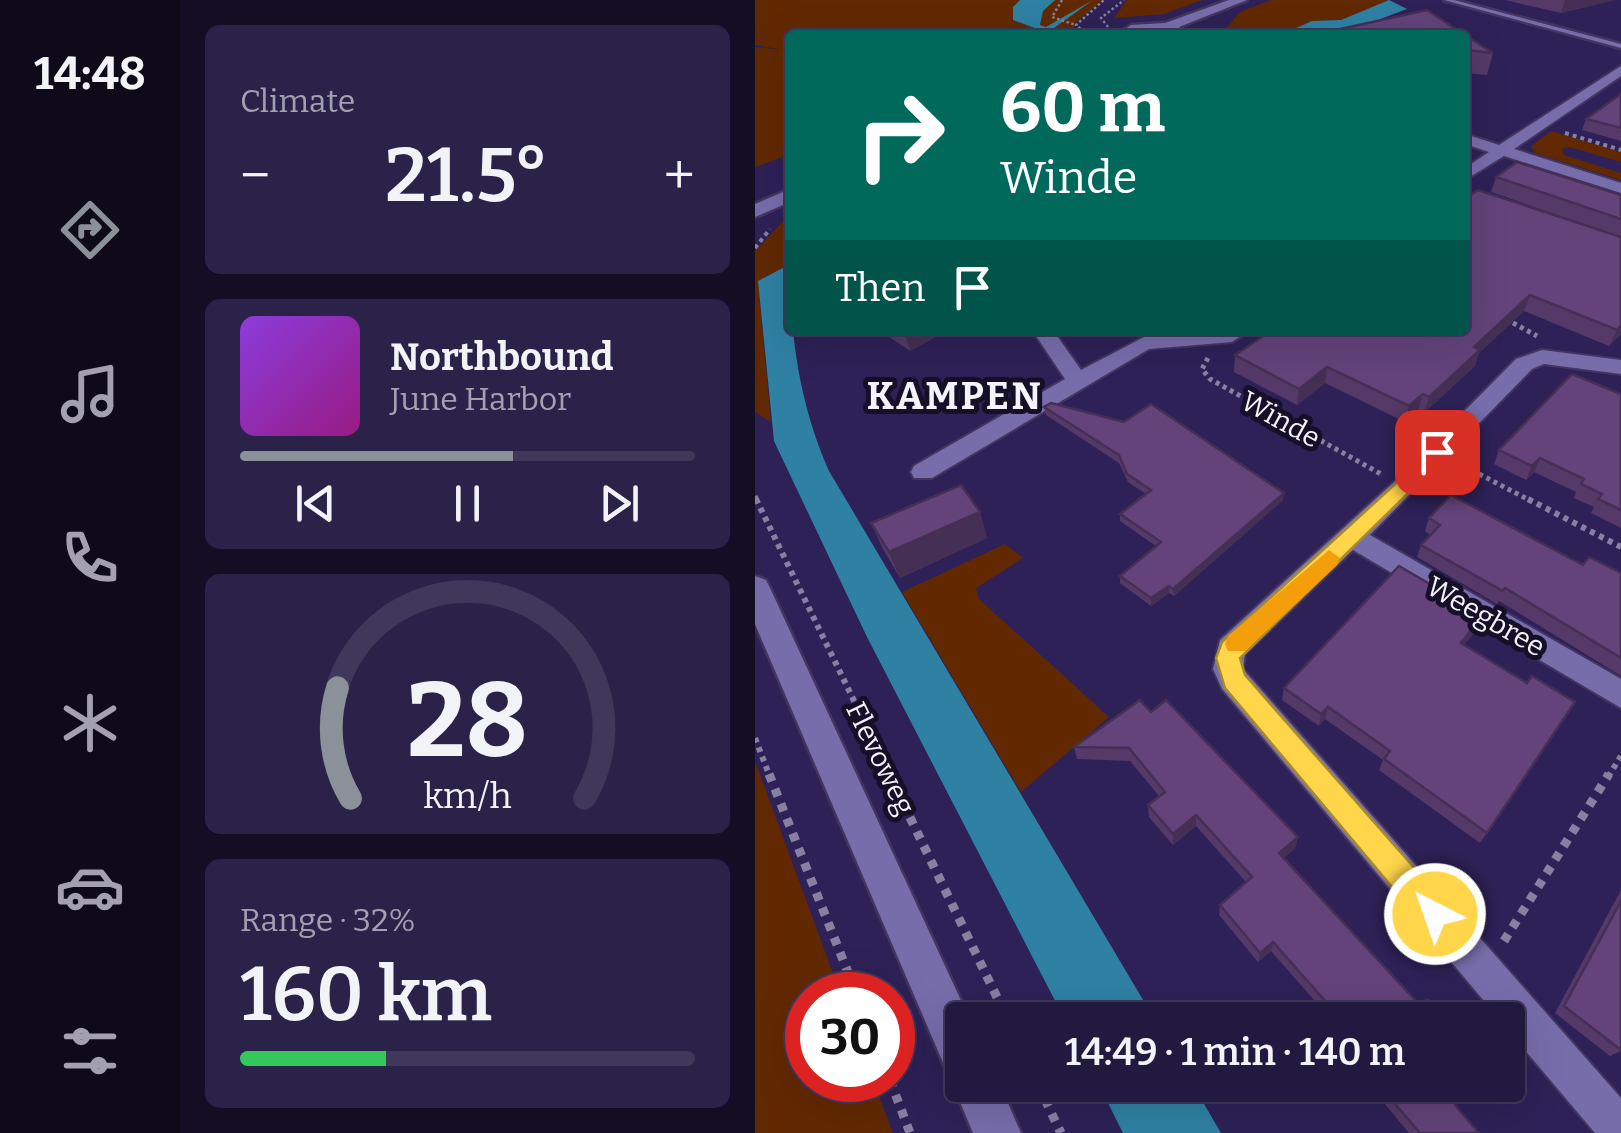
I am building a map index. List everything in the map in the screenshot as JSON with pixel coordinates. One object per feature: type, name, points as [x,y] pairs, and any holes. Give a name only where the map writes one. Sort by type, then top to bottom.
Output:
[{"type":"main road","points":[[1178,30],[1241,0]]},
{"type":"main road","points":[[1134,30],[1142,26],[1169,30]]},
{"type":"main road","points":[[757,213],[785,198]]},
{"type":"main road","name":"Flevoweg","points":[[755,588],[765,627],[945,1017]]},
{"type":"main road","points":[[983,1102],[997,1133]]},
{"type":"street","points":[[1470,173],[1621,70]]},
{"type":"street","points":[[1470,141],[1621,188]]},
{"type":"street","points":[[1046,335],[1078,381]]},
{"type":"street","points":[[1131,335],[1145,343]]},
{"type":"street","points":[[923,472],[1145,343],[1218,335]]},
{"type":"street","points":[[1621,368],[1543,357],[1524,364],[1404,487],[1231,649],[1228,668],[1621,1131]]},
{"type":"street","name":"Weegbree","points":[[1352,537],[1621,695]]},
{"type":"lane","points":[[1447,0],[1621,46]]},
{"type":"path","points":[[1062,0],[1052,12],[1057,21],[1082,30]]},
{"type":"path","points":[[1076,25],[1104,0]]},
{"type":"path","points":[[1113,12],[1124,0]]},
{"type":"path","points":[[1550,129],[1621,150]]},
{"type":"path","points":[[1492,313],[1536,332],[1543,357]]},
{"type":"path","name":"Winde","points":[[1234,335],[1203,362],[1202,369],[1210,379],[1404,487]]},
{"type":"path","points":[[1437,452],[1621,547]]},
{"type":"path","name":"Flevoweg","points":[[755,496],[998,1002]]},
{"type":"path","points":[[755,738],[848,972]]},
{"type":"path","points":[[1485,972],[1621,756]]},
{"type":"path","points":[[898,1102],[910,1133]]},
{"type":"path","points":[[1047,1102],[1061,1133]]},
{"type":"shaded area","points":[[755,0],[1103,0],[1075,23],[1077,30],[785,30],[785,156],[755,167],[755,47],[784,50],[755,45]]},
{"type":"shaded area","points":[[1127,0],[1202,0],[1164,14],[1114,18]]},
{"type":"shaded area","points":[[1271,0],[1389,0],[1341,20],[1312,21],[1291,30],[1221,30],[1240,12]]},
{"type":"shaded area","points":[[1551,131],[1621,152],[1621,162],[1570,147],[1562,149],[1564,155],[1621,173],[1621,180],[1535,153],[1531,146]]},
{"type":"shaded area","points":[[785,219],[785,267],[758,281],[771,422],[755,412],[755,251]]},
{"type":"shaded area","points":[[1005,544],[1023,558],[976,588],[979,599],[1109,717],[1021,792],[902,592]]},
{"type":"shaded area","points":[[755,761],[833,972],[785,972],[785,1102],[881,1102],[893,1133],[755,1133]]},
{"type":"water","points":[[1020,0],[1055,0],[1043,11],[1040,25],[1046,27],[1093,0],[1051,30],[1013,20],[1013,7]]},
{"type":"water","points":[[1389,0],[1407,9],[1351,30],[1291,30],[1312,21],[1341,20]]},
{"type":"water","points":[[785,267],[785,335],[794,335],[803,394],[829,471],[1144,1002],[1056,1002],[867,637],[774,441],[758,281]]},
{"type":"water","points":[[1108,1102],[1203,1102],[1221,1133],[1123,1133]]},
{"type":"building","points":[[1427,10],[1457,30],[1336,30]]},
{"type":"building","points":[[1470,38],[1493,53],[1470,51]]},
{"type":"building","points":[[1621,94],[1621,128],[1586,119]]},
{"type":"building","points":[[1517,162],[1621,195],[1621,219],[1496,177]]},
{"type":"building","points":[[1478,190],[1621,237],[1621,325],[1617,330],[1530,295],[1474,347],[1480,350],[1429,397],[1423,394],[1409,406],[1327,367],[1299,389],[1235,355],[1265,335],[1470,335],[1470,196]]},
{"type":"building","points":[[1572,374],[1621,394],[1621,510],[1598,499],[1602,494],[1581,484],[1584,479],[1540,458],[1532,466],[1499,450]]},
{"type":"building","points":[[1051,403],[1124,422],[1151,404],[1284,493],[1173,589],[1169,586],[1151,598],[1120,576],[1161,542],[1120,514],[1151,490],[1127,474],[1119,455],[1044,407]]},
{"type":"building","points":[[961,485],[980,512],[889,552],[871,523]]},
{"type":"building","points":[[1451,495],[1583,565],[1589,557],[1621,573],[1621,658],[1505,588],[1503,591],[1421,545],[1440,525],[1429,518]]},
{"type":"building","points":[[1399,566],[1483,615],[1461,643],[1527,683],[1532,676],[1575,702],[1487,833],[1384,759],[1390,751],[1328,707],[1321,714],[1284,688]]},
{"type":"building","points":[[1140,700],[1151,712],[1166,700],[1298,837],[1279,853],[1417,1002],[1326,1002],[1273,942],[1260,953],[1220,905],[1252,877],[1196,815],[1173,834],[1148,805],[1165,792],[1129,748],[1074,747]]},
{"type":"building","points":[[1621,901],[1621,1050],[1564,1006]]},
{"type":"building","points":[[1394,1102],[1458,1102],[1455,1105],[1479,1133],[1420,1133]]},
{"type":"slow traffic","points":[[1237,644],[1329,558]]},
{"type":"district","name":"KAMPEN","points":[[955,396]]},
{"type":"route","points":[[1435,914],[1233,680],[1228,658],[1231,649],[1437,452]]}]
